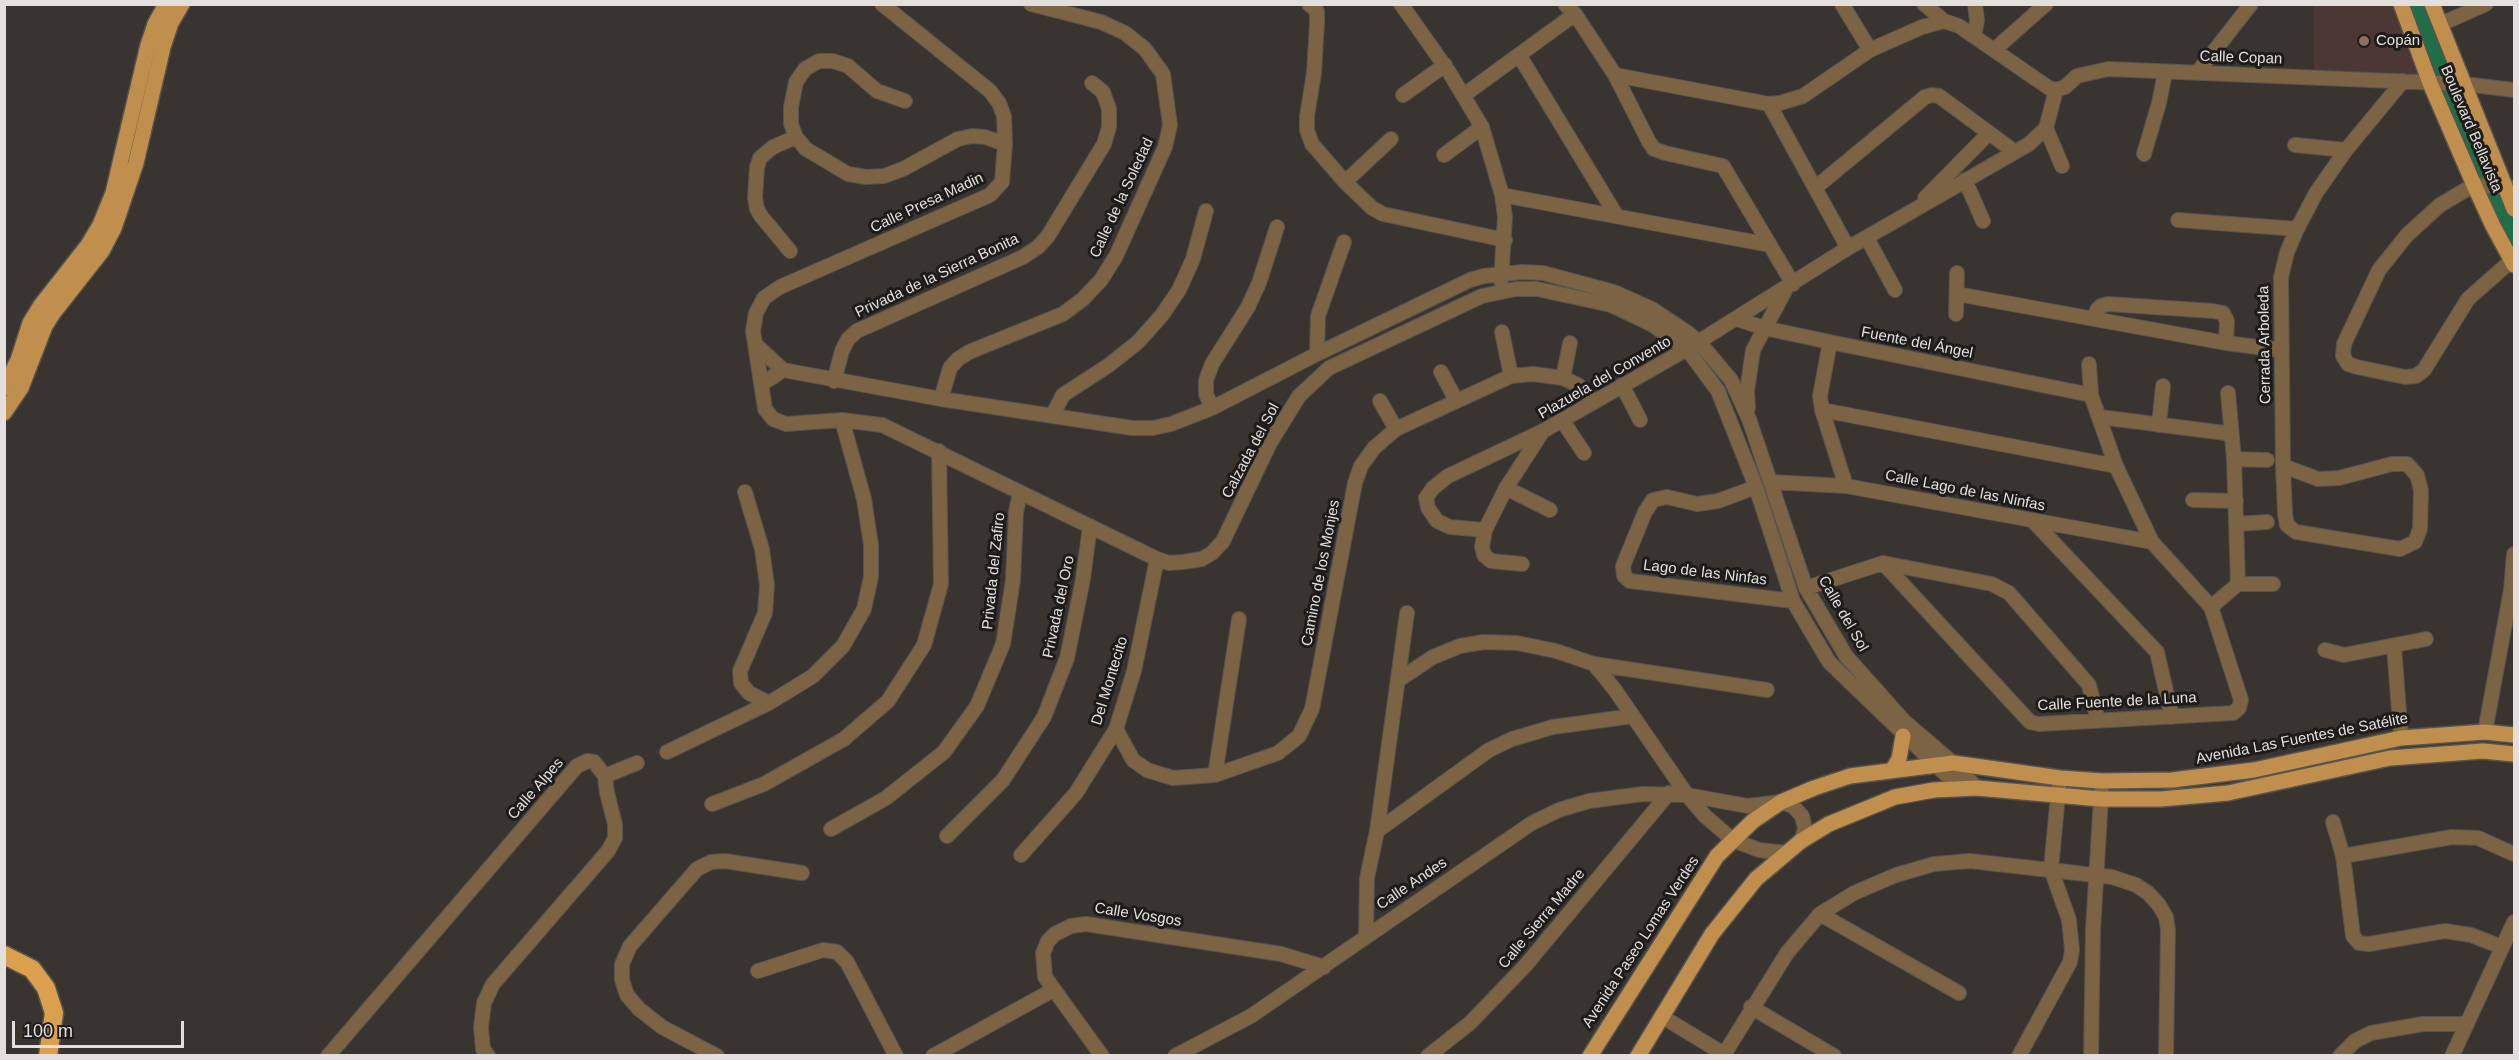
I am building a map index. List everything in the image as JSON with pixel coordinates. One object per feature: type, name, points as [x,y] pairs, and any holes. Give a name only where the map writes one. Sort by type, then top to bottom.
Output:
[{"type":"highway","points":[[4,955],[32,969],[46,988],[54,1013],[48,1056]]},
{"type":"main road","points":[[4,388],[18,360],[30,323],[40,305],[82,253],[100,225],[113,192],[148,45],[155,24],[166,4]]},
{"type":"main road","points":[[4,413],[21,388],[45,326],[102,250],[114,228],[136,163],[163,47],[171,23],[182,4]]},
{"type":"main road","name":"Boulevard Bellavista","points":[[2401,4],[2430,83],[2474,185],[2513,263]]},
{"type":"main road","name":"Boulevard Bellavista","points":[[2432,4],[2509,186],[2514,208]]},
{"type":"main road","name":"Avenida Las Fuentes de Satélite","points":[[1953,763],[2060,778],[2102,781],[2172,780],[2217,776],[2401,738],[2485,732],[2514,735]]},
{"type":"main road","points":[[1893,769],[1899,759],[1903,736]]},
{"type":"main road","points":[[2420,736],[2422,755]]},
{"type":"main road","points":[[1638,1056],[1712,934],[1756,879],[1801,841],[1829,824],[1895,797],[1960,788],[1977,788],[2100,799],[2162,799],[2228,793],[2390,758],[2483,751],[2514,754]]},
{"type":"main road","name":"Avenida Paseo Lomas Verdes","points":[[1590,1056],[1704,874],[1753,821],[1781,802],[1850,776],[1953,763]]},
{"type":"main road","points":[[1996,789],[2000,770]]},
{"type":"street","name":"Calle Presa Madin","points":[[757,346],[753,331],[756,313],[764,298],[780,287],[990,195],[1002,182],[1005,144],[1004,116],[999,103],[990,91],[882,4]]},
{"type":"street","name":"Calle de la Soledad","points":[[940,399],[950,368],[958,359],[969,352],[1063,314],[1083,299],[1101,280],[1116,256],[1165,147],[1170,125],[1163,74],[1145,49],[1125,33],[1101,22],[1031,4]]},
{"type":"street","points":[[1401,4],[1445,65],[1482,127],[1502,195],[1505,217],[1505,240],[1499,292]]},
{"type":"street","points":[[1842,4],[1870,50]]},
{"type":"street","points":[[1913,210],[2038,137],[2046,128],[2056,90],[2049,88],[1959,26],[1944,21],[1924,4]]},
{"type":"street","points":[[1974,36],[1977,21],[1975,4]]},
{"type":"street","points":[[1994,50],[2046,4]]},
{"type":"street","points":[[2197,73],[2251,4]]},
{"type":"street","points":[[2441,24],[2486,4]]},
{"type":"street","points":[[1318,7],[1314,73],[1307,116],[1307,130],[1312,144],[1345,182],[1372,208],[1383,214],[1505,240]]},
{"type":"street","points":[[1464,95],[1519,55],[1570,9],[1615,75],[1648,142],[1654,149],[1723,166],[1770,245],[1790,286],[1753,350],[1747,391],[1749,419]]},
{"type":"street","points":[[1615,75],[1769,104],[1791,101],[1803,96],[1870,50],[1922,27],[1944,21]]},
{"type":"street","points":[[1519,55],[1616,215]]},
{"type":"street","points":[[905,101],[877,91],[848,66],[833,61],[819,62],[805,69],[796,82],[791,106],[791,124],[796,137],[806,149],[823,162],[848,174],[866,177],[884,176],[903,169],[958,139],[972,136],[986,137],[1005,144]]},
{"type":"street","points":[[1403,95],[1445,65]]},
{"type":"street","name":"Calle Copan","points":[[2056,90],[2065,87],[2077,76],[2108,69],[2464,84],[2514,90]]},
{"type":"street","points":[[2144,154],[2165,73]]},
{"type":"street","name":"Cerrada Arboleda","points":[[2283,466],[2318,479],[2339,478],[2392,464],[2407,464],[2417,475],[2421,490],[2420,529],[2415,542],[2400,549],[2296,532],[2287,525],[2283,466],[2281,277],[2297,229],[2339,150],[2403,81]]},
{"type":"street","name":"Privada de la Sierra Bonita","points":[[834,381],[842,351],[848,339],[856,331],[1023,257],[1038,247],[1048,236],[1104,144],[1109,109],[1103,92],[1092,83]]},
{"type":"street","points":[[1815,188],[1925,97],[1932,95],[1939,96],[2015,152]]},
{"type":"street","points":[[1769,104],[1848,248]]},
{"type":"street","points":[[1444,155],[1482,127]]},
{"type":"street","points":[[2046,128],[2062,166]]},
{"type":"street","points":[[1913,210],[1989,133]]},
{"type":"street","points":[[790,251],[761,216],[755,198],[757,167],[760,158],[773,147],[796,137]]},
{"type":"street","points":[[1345,182],[1391,139]]},
{"type":"street","points":[[2295,145],[2339,150]]},
{"type":"street","points":[[1965,180],[1983,221]]},
{"type":"street","points":[[2509,186],[2474,185],[2440,205],[2407,235],[2379,270],[2344,344],[2343,356],[2348,364],[2357,367],[2405,377],[2416,376],[2424,370],[2468,299],[2513,263]]},
{"type":"street","points":[[1502,195],[1770,245]]},
{"type":"street","name":"Plazuela del Convento","points":[[1485,530],[1506,488],[1543,431],[1693,346],[1848,248],[1913,210]]},
{"type":"street","points":[[1052,416],[1063,395],[1109,365],[1138,342],[1162,315],[1179,290],[1193,260],[1206,211]]},
{"type":"street","points":[[2178,220],[2297,229]]},
{"type":"street","points":[[1212,408],[1206,394],[1206,380],[1259,283],[1278,227]]},
{"type":"street","points":[[1867,238],[1895,290]]},
{"type":"street","points":[[1317,354],[1318,316],[1344,242]]},
{"type":"street","name":"Calzada del Sol","points":[[783,370],[940,399],[1132,428],[1153,428],[1171,424],[1212,408],[1470,280],[1502,274],[1543,273],[1614,292],[1652,309],[1731,380],[1749,419],[1771,482]]},
{"type":"street","points":[[1956,314],[1957,273]]},
{"type":"street","name":"Calzada del Sol","points":[[757,346],[765,409],[773,419],[786,424],[842,420],[882,425],[1157,560],[1169,562],[1202,559],[1212,553],[1223,541],[1270,443],[1299,396],[1329,368],[1466,302],[1499,292],[1537,289],[1611,305],[1693,346],[1718,391],[1756,487]]},
{"type":"street","points":[[1957,294],[2226,343],[2280,350]]},
{"type":"street","points":[[2094,319],[2097,310],[2108,304],[2213,311],[2223,314],[2227,321],[2226,343]]},
{"type":"street","name":"Fuente del Ángel","points":[[1737,319],[1764,328],[2091,395]]},
{"type":"street","points":[[1503,332],[1511,376]]},
{"type":"street","points":[[1830,342],[1820,396],[1822,410],[1846,486]]},
{"type":"street","points":[[1563,378],[1570,343]]},
{"type":"street","points":[[757,346],[783,370],[762,384]]},
{"type":"street","points":[[2089,364],[2091,395],[2116,466],[2152,542],[2211,607],[2238,584],[2272,584]]},
{"type":"street","points":[[1441,372],[1456,400]]},
{"type":"street","name":"Camino de los Monjes","points":[[1116,729],[1132,759],[1147,770],[1173,778],[1215,775],[1278,753],[1299,736],[1312,709],[1355,483],[1361,466],[1374,448],[1396,429],[1511,376],[1533,374],[1563,378],[1578,385],[1593,401]]},
{"type":"street","points":[[1622,385],[1640,420]]},
{"type":"street","points":[[2159,425],[2163,386]]},
{"type":"street","points":[[2228,393],[2234,459],[2238,584]]},
{"type":"street","points":[[1380,400],[1396,429]]},
{"type":"street","points":[[1822,410],[2116,466]]},
{"type":"street","points":[[2100,417],[2225,433],[2231,436]]},
{"type":"street","points":[[667,753],[769,703],[813,676],[843,646],[864,609],[871,577],[872,545],[864,499],[842,420]]},
{"type":"street","points":[[1562,420],[1584,453]]},
{"type":"street","points":[[1522,564],[1491,561],[1484,555],[1482,547],[1485,530],[1459,529],[1437,521],[1428,508],[1426,498],[1433,488],[1448,476],[1543,431]]},
{"type":"street","points":[[712,804],[764,784],[844,739],[888,701],[924,645],[941,584],[939,451]]},
{"type":"street","points":[[2234,459],[2267,460]]},
{"type":"street","name":"Calle Lago de las Ninfas","points":[[1771,482],[1846,486],[2152,542]]},
{"type":"street","name":"Calle del Sol","points":[[1771,482],[1806,588],[1846,656],[1904,721],[1953,763],[1977,788]]},
{"type":"street","points":[[1756,487],[1793,601],[1829,662],[1903,736],[1960,788]]},
{"type":"street","name":"Lago de las Ninfas","points":[[1756,487],[1718,501],[1697,504],[1667,497],[1653,500],[1645,512],[1623,566],[1624,576],[1630,581],[1793,601]]},
{"type":"street","points":[[1506,488],[1550,510]]},
{"type":"street","points":[[746,492],[762,549],[766,585],[765,613],[740,670],[741,683],[749,693],[769,703]]},
{"type":"street","name":"Privada del Zafiro","points":[[831,829],[886,798],[944,752],[977,705],[1003,645],[1013,580],[1016,512],[1020,493]]},
{"type":"street","points":[[2193,500],[2236,501]]},
{"type":"street","points":[[2034,522],[2157,651],[2172,717]]},
{"type":"street","points":[[2236,524],[2266,522]]},
{"type":"street","name":"Privada del Oro","points":[[947,836],[1003,780],[1044,717],[1066,658],[1083,579],[1090,526]]},
{"type":"street","points":[[2485,732],[2513,592],[2514,554]]},
{"type":"street","name":"Del Montecito","points":[[1021,855],[1076,793],[1116,729],[1134,670],[1157,560]]},
{"type":"street","points":[[1806,588],[1883,564],[1917,568],[1992,584],[2009,592],[2089,685],[2098,721]]},
{"type":"street","name":"Calle Fuente de la Luna","points":[[1883,564],[2030,722],[2039,724],[2233,713],[2239,708],[2241,700],[2211,607]]},
{"type":"street","points":[[1366,935],[1367,878],[1377,831],[1400,678],[1407,613]]},
{"type":"street","points":[[1215,775],[1239,619]]},
{"type":"street","points":[[2325,650],[2344,655],[2426,639]]},
{"type":"street","points":[[1400,678],[1433,657],[1460,646],[1484,642],[1517,643],[1556,651],[1594,664],[1767,690]]},
{"type":"street","points":[[2394,646],[2401,738]]},
{"type":"street","points":[[1594,664],[1687,795],[1705,816],[1733,840],[1759,850],[1787,854]]},
{"type":"street","points":[[1377,831],[1489,750],[1512,739],[1553,727],[1633,716]]},
{"type":"street","name":"Calle Alpes","points":[[328,1056],[578,766],[587,761],[594,762],[605,776]]},
{"type":"street","points":[[488,1056],[483,1049],[481,1027],[484,1003],[493,984],[608,851],[615,838],[615,824],[605,776],[638,763]]},
{"type":"street","points":[[2019,1056],[2070,962],[2072,950],[2072,932],[2050,869],[2060,778]]},
{"type":"street","points":[[2091,1056],[2093,930],[2102,781]]},
{"type":"street","name":"Calle Andes","points":[[1175,1056],[1251,1016],[1532,823],[1559,810],[1589,801],[1627,795],[1669,793],[1748,806],[1781,802]]},
{"type":"street","name":"Calle Sierra Madre","points":[[1428,1056],[1470,1023],[1525,966],[1669,793]]},
{"type":"street","points":[[1781,802],[1793,806],[1802,816],[1805,829],[1801,841]]},
{"type":"street","points":[[2333,822],[2343,856],[2353,936],[2359,943],[2369,944],[2445,931],[2471,935],[2502,947]]},
{"type":"street","points":[[2343,856],[2452,837],[2478,838],[2514,854]]},
{"type":"street","points":[[717,1056],[662,1027],[639,1009],[627,995],[622,980],[622,964],[630,946],[697,869],[711,862],[725,861],[802,873]]},
{"type":"street","points":[[1661,1016],[1723,1055],[1787,952],[1820,915],[1835,904],[1877,882],[1934,864],[1970,861],[2096,874],[2136,885],[2159,905],[2166,917],[2169,940],[2166,1056]]},
{"type":"street","points":[[1820,915],[1959,993]]},
{"type":"street","points":[[2452,1056],[2514,922]]},
{"type":"street","name":"Calle Vosgos","points":[[1102,1056],[1053,990],[1043,965],[1046,947],[1055,934],[1071,926],[1086,924],[1281,954],[1324,967]]},
{"type":"street","points":[[2072,932],[2093,930]]},
{"type":"street","points":[[758,971],[823,950],[837,952],[847,962],[896,1056]]},
{"type":"street","points":[[933,1056],[1053,990]]},
{"type":"street","points":[[1751,1007],[1834,1056]]},
{"type":"street","points":[[2340,1056],[2355,1041],[2371,1033],[2423,1024],[2467,1024]]},
{"type":"shaded area","name":"Copán","points":[[2401,4],[2430,83],[2314,77],[2314,5]]},
{"type":"green space","points":[[2401,5],[2432,5],[2514,209],[2514,265]]},
{"type":"place","name":"Copán","points":[[2364,41]]}]
